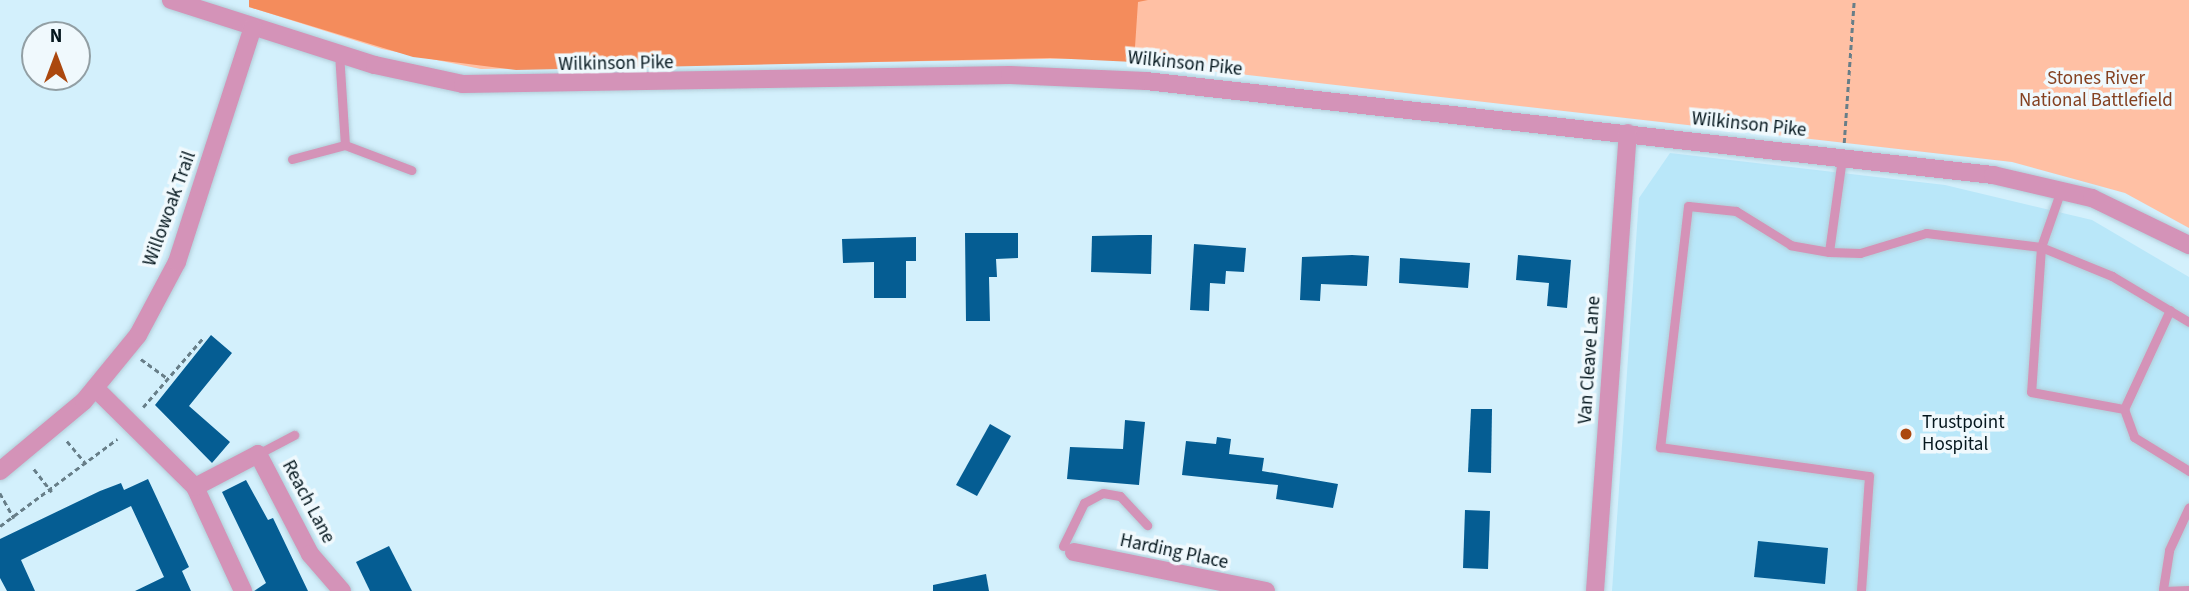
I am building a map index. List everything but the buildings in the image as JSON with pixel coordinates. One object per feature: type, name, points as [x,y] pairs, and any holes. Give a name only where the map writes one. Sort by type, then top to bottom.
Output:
[{"type":"street","name":"Wilkinson Pike","points":[[171,0],[339,53],[487,86],[1073,75],[1842,156],[2061,189],[2116,207],[2189,245]]},
{"type":"street","name":"Willowoak Trail","points":[[0,471],[95,388],[138,335],[177,262],[253,27]]},
{"type":"street","name":"Van Cleave Lane","points":[[1595,591],[1628,133]]},
{"type":"street","points":[[95,388],[195,487],[243,591]]},
{"type":"street","name":"Reach Lane","points":[[195,487],[258,454],[310,554],[342,591]]},
{"type":"street","name":"Harding Place","points":[[1068,549],[1266,591]]},
{"type":"lane","points":[[339,53],[345,145]]},
{"type":"lane","points":[[292,159],[345,145],[411,170]]},
{"type":"lane","points":[[1829,252],[1842,156]]},
{"type":"lane","points":[[2061,189],[2041,247],[2028,387],[2124,409]]},
{"type":"lane","points":[[1861,591],[1869,476],[1660,447],[1688,206],[1736,211],[1791,245],[1829,252],[1860,253],[1926,233],[2041,247],[2112,276],[2189,322]]},
{"type":"lane","points":[[2170,310],[2124,409],[2134,437],[2189,471]]},
{"type":"lane","points":[[258,454],[293,435]]},
{"type":"lane","points":[[1068,549],[1084,503],[1103,493],[1120,496],[1147,525]]},
{"type":"lane","points":[[2189,507],[2163,590],[2189,590]]},
{"type":"path","points":[[1842,156],[1854,0]]},
{"type":"path","points":[[143,407],[166,377],[203,338]]},
{"type":"path","points":[[141,359],[166,377]]},
{"type":"path","points":[[0,526],[52,492],[117,439]]},
{"type":"path","points":[[67,441],[86,464]]},
{"type":"path","points":[[34,469],[52,492]]},
{"type":"path","points":[[0,493],[13,518]]},
{"type":"shaded area","points":[[249,0],[1148,0],[1138,2],[1134,62],[1050,58],[516,70],[413,57],[249,7]]},
{"type":"shaded area","name":"Trustpoint Hospital","points":[[1670,153],[1945,185],[2092,220],[2189,277],[2189,591],[1612,591],[1639,198]]},
{"type":"green space","name":"Stones River National Battlefield","points":[[249,0],[2189,0],[2189,228],[2125,193],[2012,162],[1098,58],[481,69],[382,49],[249,7]]},
{"type":"place","name":"Trustpoint Hospital","points":[[1906,434]]}]
